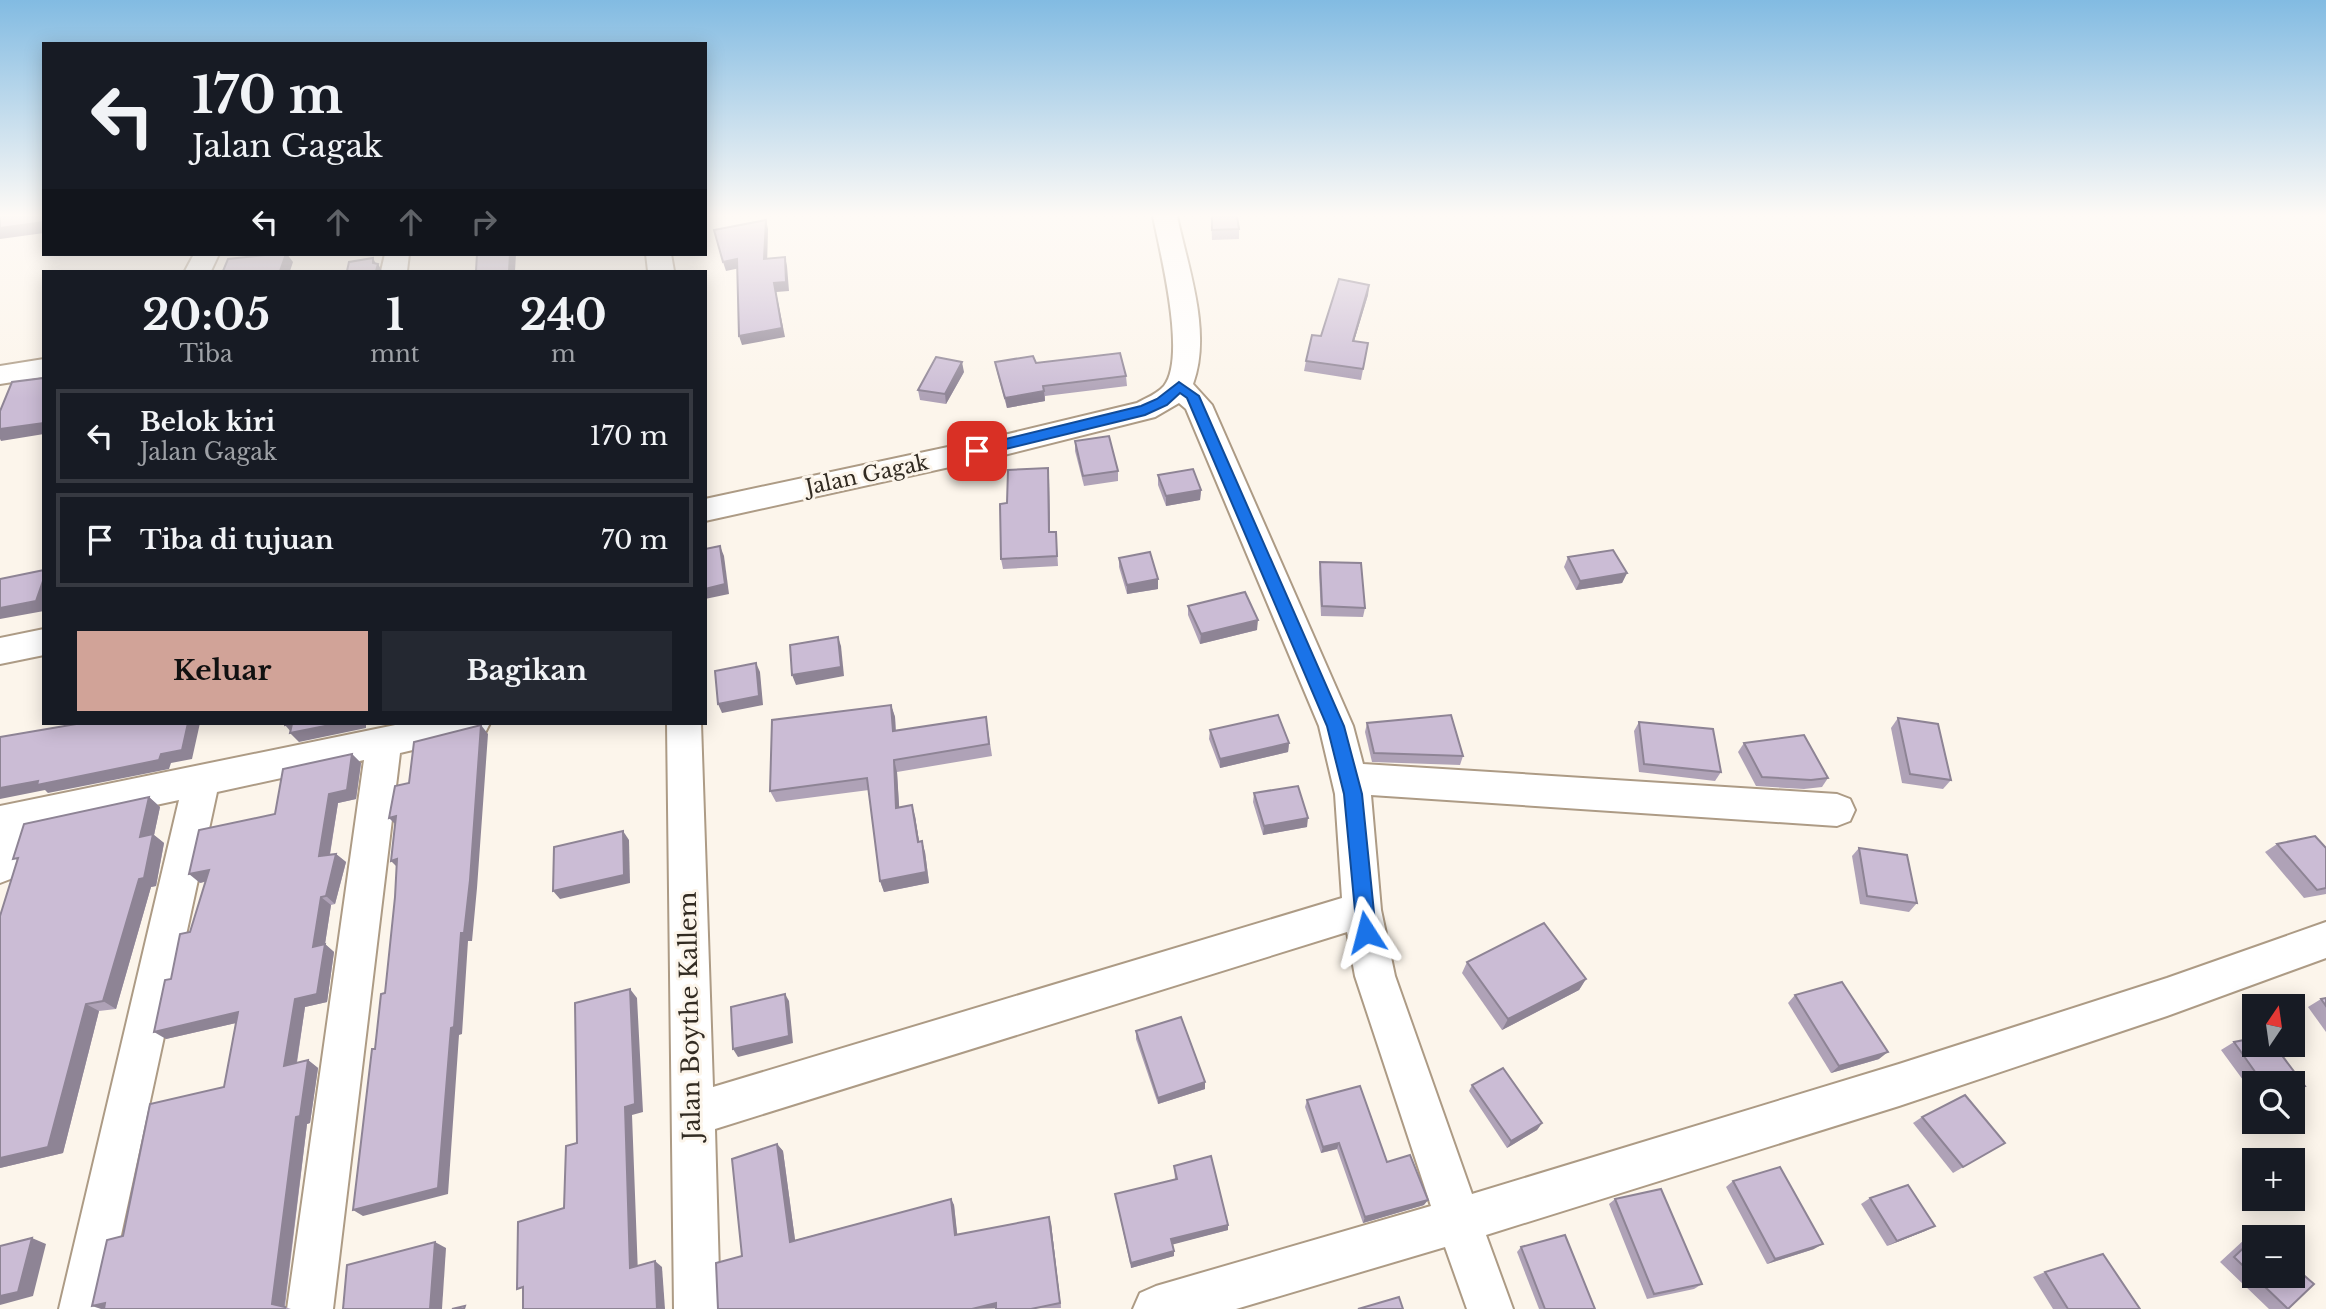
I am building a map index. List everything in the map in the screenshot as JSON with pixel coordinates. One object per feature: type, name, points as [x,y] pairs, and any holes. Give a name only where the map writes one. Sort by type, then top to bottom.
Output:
[{"type":"street","points":[[1176,277],[1186,330],[1185,364],[1179,386],[1198,405],[1336,726],[1349,778],[1362,910],[1376,976],[1399,1054],[1490,1309]]},
{"type":"street","points":[[0,375],[42,368]]},
{"type":"street","name":"Jalan Gagak","points":[[707,510],[1004,445],[1145,410],[1162,402],[1179,386]]},
{"type":"street","points":[[0,651],[42,642]]},
{"type":"street","points":[[0,866],[8,820],[464,725]]},
{"type":"street","name":"Jalan Boythe Kallem","points":[[684,725],[697,1309]]},
{"type":"street","points":[[310,1309],[384,742]]},
{"type":"street","points":[[1349,778],[1837,810]]},
{"type":"street","points":[[82,1309],[202,780]]},
{"type":"street","points":[[692,1115],[1362,910]]},
{"type":"street","points":[[1156,1309],[1459,1222],[1865,1097],[2226,977],[2326,940]]},
{"type":"building","points":[[737,277],[786,277],[786,282],[774,283],[782,328],[739,336]]},
{"type":"building","points":[[1339,279],[1369,285],[1353,341],[1368,343],[1363,369],[1306,361],[1312,335],[1321,336]]},
{"type":"building","points":[[1120,353],[1126,376],[1043,386],[1044,391],[1005,398],[995,362],[1033,356],[1036,363]]},
{"type":"building","points":[[936,357],[962,362],[945,394],[918,390]]},
{"type":"building","points":[[42,378],[42,423],[0,429],[0,411],[12,382]]},
{"type":"building","points":[[1109,436],[1118,471],[1083,476],[1075,441]]},
{"type":"building","points":[[1048,468],[1049,532],[1056,532],[1057,556],[1001,559],[1000,504],[1007,503],[1008,470]]},
{"type":"building","points":[[1193,469],[1201,490],[1166,496],[1158,475]]},
{"type":"building","points":[[720,546],[725,584],[707,588],[707,549]]},
{"type":"building","points":[[1613,550],[1627,573],[1580,581],[1568,557]]},
{"type":"building","points":[[1150,552],[1158,579],[1127,585],[1119,558]]},
{"type":"building","points":[[1320,562],[1361,563],[1365,608],[1322,606]]},
{"type":"building","points":[[42,570],[42,584],[36,601],[0,608],[0,579]]},
{"type":"building","points":[[1245,592],[1258,620],[1201,634],[1188,606]]},
{"type":"building","points":[[838,637],[841,667],[792,675],[790,645]]},
{"type":"building","points":[[756,663],[759,696],[718,704],[715,671]]},
{"type":"building","points":[[891,705],[893,731],[986,717],[989,744],[894,760],[896,808],[912,805],[918,842],[922,841],[926,872],[880,881],[867,778],[770,791],[772,720]]},
{"type":"building","points":[[1278,715],[1289,743],[1220,759],[1210,730]]},
{"type":"building","points":[[1451,715],[1463,756],[1374,753],[1367,723]]},
{"type":"building","points":[[1898,718],[1938,724],[1951,780],[1910,774]]},
{"type":"building","points":[[1639,722],[1713,729],[1721,772],[1644,764]]},
{"type":"building","points":[[70,725],[188,725],[182,750],[161,754],[159,760],[37,785],[38,781],[0,788],[0,737]]},
{"type":"building","points":[[292,725],[330,725],[290,733]]},
{"type":"building","points":[[481,725],[470,880],[464,933],[461,933],[454,1027],[451,1028],[438,1188],[353,1210],[372,1049],[375,1049],[381,994],[385,993],[395,897],[397,859],[391,861],[396,816],[389,818],[395,786],[409,783],[414,742]]},
{"type":"building","points":[[1804,735],[1828,778],[1811,780],[1762,777],[1744,743]]},
{"type":"building","points":[[352,754],[347,790],[329,794],[319,856],[336,854],[326,896],[321,897],[313,947],[325,944],[317,994],[295,999],[284,1066],[308,1060],[300,1116],[296,1117],[272,1304],[285,1309],[104,1309],[105,1303],[92,1306],[107,1240],[123,1236],[150,1104],[224,1087],[238,1012],[154,1032],[165,980],[171,979],[180,934],[190,932],[209,870],[189,874],[199,830],[275,814],[283,769]]},
{"type":"building","points":[[1298,786],[1308,818],[1264,826],[1254,793]]},
{"type":"building","points":[[149,797],[140,837],[153,834],[144,878],[139,879],[103,1001],[86,1004],[48,1147],[0,1158],[0,916],[18,858],[13,859],[24,824]]},
{"type":"building","points":[[623,831],[624,875],[553,891],[554,847]]},
{"type":"building","points":[[2315,836],[2326,848],[2326,888],[2317,890],[2277,844]]},
{"type":"building","points":[[1859,848],[1907,855],[1917,903],[1867,896]]},
{"type":"building","points":[[1544,923],[1586,979],[1508,1019],[1467,962]]},
{"type":"building","points":[[1842,982],[1888,1052],[1839,1066],[1795,995]]},
{"type":"building","points":[[630,989],[635,1104],[625,1107],[630,1268],[655,1261],[657,1309],[523,1309],[523,1287],[517,1289],[518,1222],[564,1208],[566,1146],[577,1143],[575,1003]]},
{"type":"building","points":[[785,994],[789,1036],[733,1049],[731,1007]]},
{"type":"building","points":[[1181,1017],[1205,1082],[1158,1098],[1136,1031]]},
{"type":"building","points":[[2242,1040],[2242,1053],[2234,1042]]},
{"type":"building","points":[[2245,1057],[2283,1057],[2294,1071],[2255,1071]]},
{"type":"building","points":[[1503,1068],[1542,1123],[1511,1141],[1472,1085]]},
{"type":"building","points":[[1360,1086],[1387,1162],[1410,1155],[1428,1200],[1365,1217],[1339,1143],[1323,1147],[1307,1100]]},
{"type":"building","points":[[1965,1095],[2005,1143],[1963,1167],[1922,1117]]},
{"type":"building","points":[[777,1144],[790,1242],[951,1199],[955,1235],[1049,1217],[1060,1303],[1031,1309],[996,1309],[996,1303],[972,1309],[718,1309],[716,1263],[742,1256],[732,1159]]},
{"type":"building","points":[[1211,1156],[1228,1225],[1171,1239],[1174,1251],[1131,1263],[1115,1194],[1177,1179],[1174,1166]]},
{"type":"building","points":[[1780,1167],[1823,1244],[1775,1259],[1733,1181]]},
{"type":"building","points":[[1908,1185],[1935,1226],[1897,1241],[1870,1198]]},
{"type":"building","points":[[1661,1189],[1702,1284],[1654,1294],[1615,1199]]},
{"type":"building","points":[[1565,1235],[1595,1309],[1545,1309],[1521,1247]]},
{"type":"building","points":[[32,1238],[18,1292],[0,1296],[0,1246]]},
{"type":"building","points":[[435,1242],[430,1309],[343,1309],[347,1265]]},
{"type":"building","points":[[2242,1249],[2242,1265],[2234,1257]]},
{"type":"building","points":[[2103,1254],[2140,1309],[2068,1309],[2045,1272]]},
{"type":"building","points":[[2305,1276],[2314,1284],[2288,1309],[2266,1288],[2305,1288]]},
{"type":"building","points":[[1399,1297],[1403,1309],[1358,1309]]},
{"type":"route","points":[[977,451],[1145,410],[1171,396],[1179,386],[1192,396],[1318,679],[1336,726],[1353,794],[1366,932]]}]
